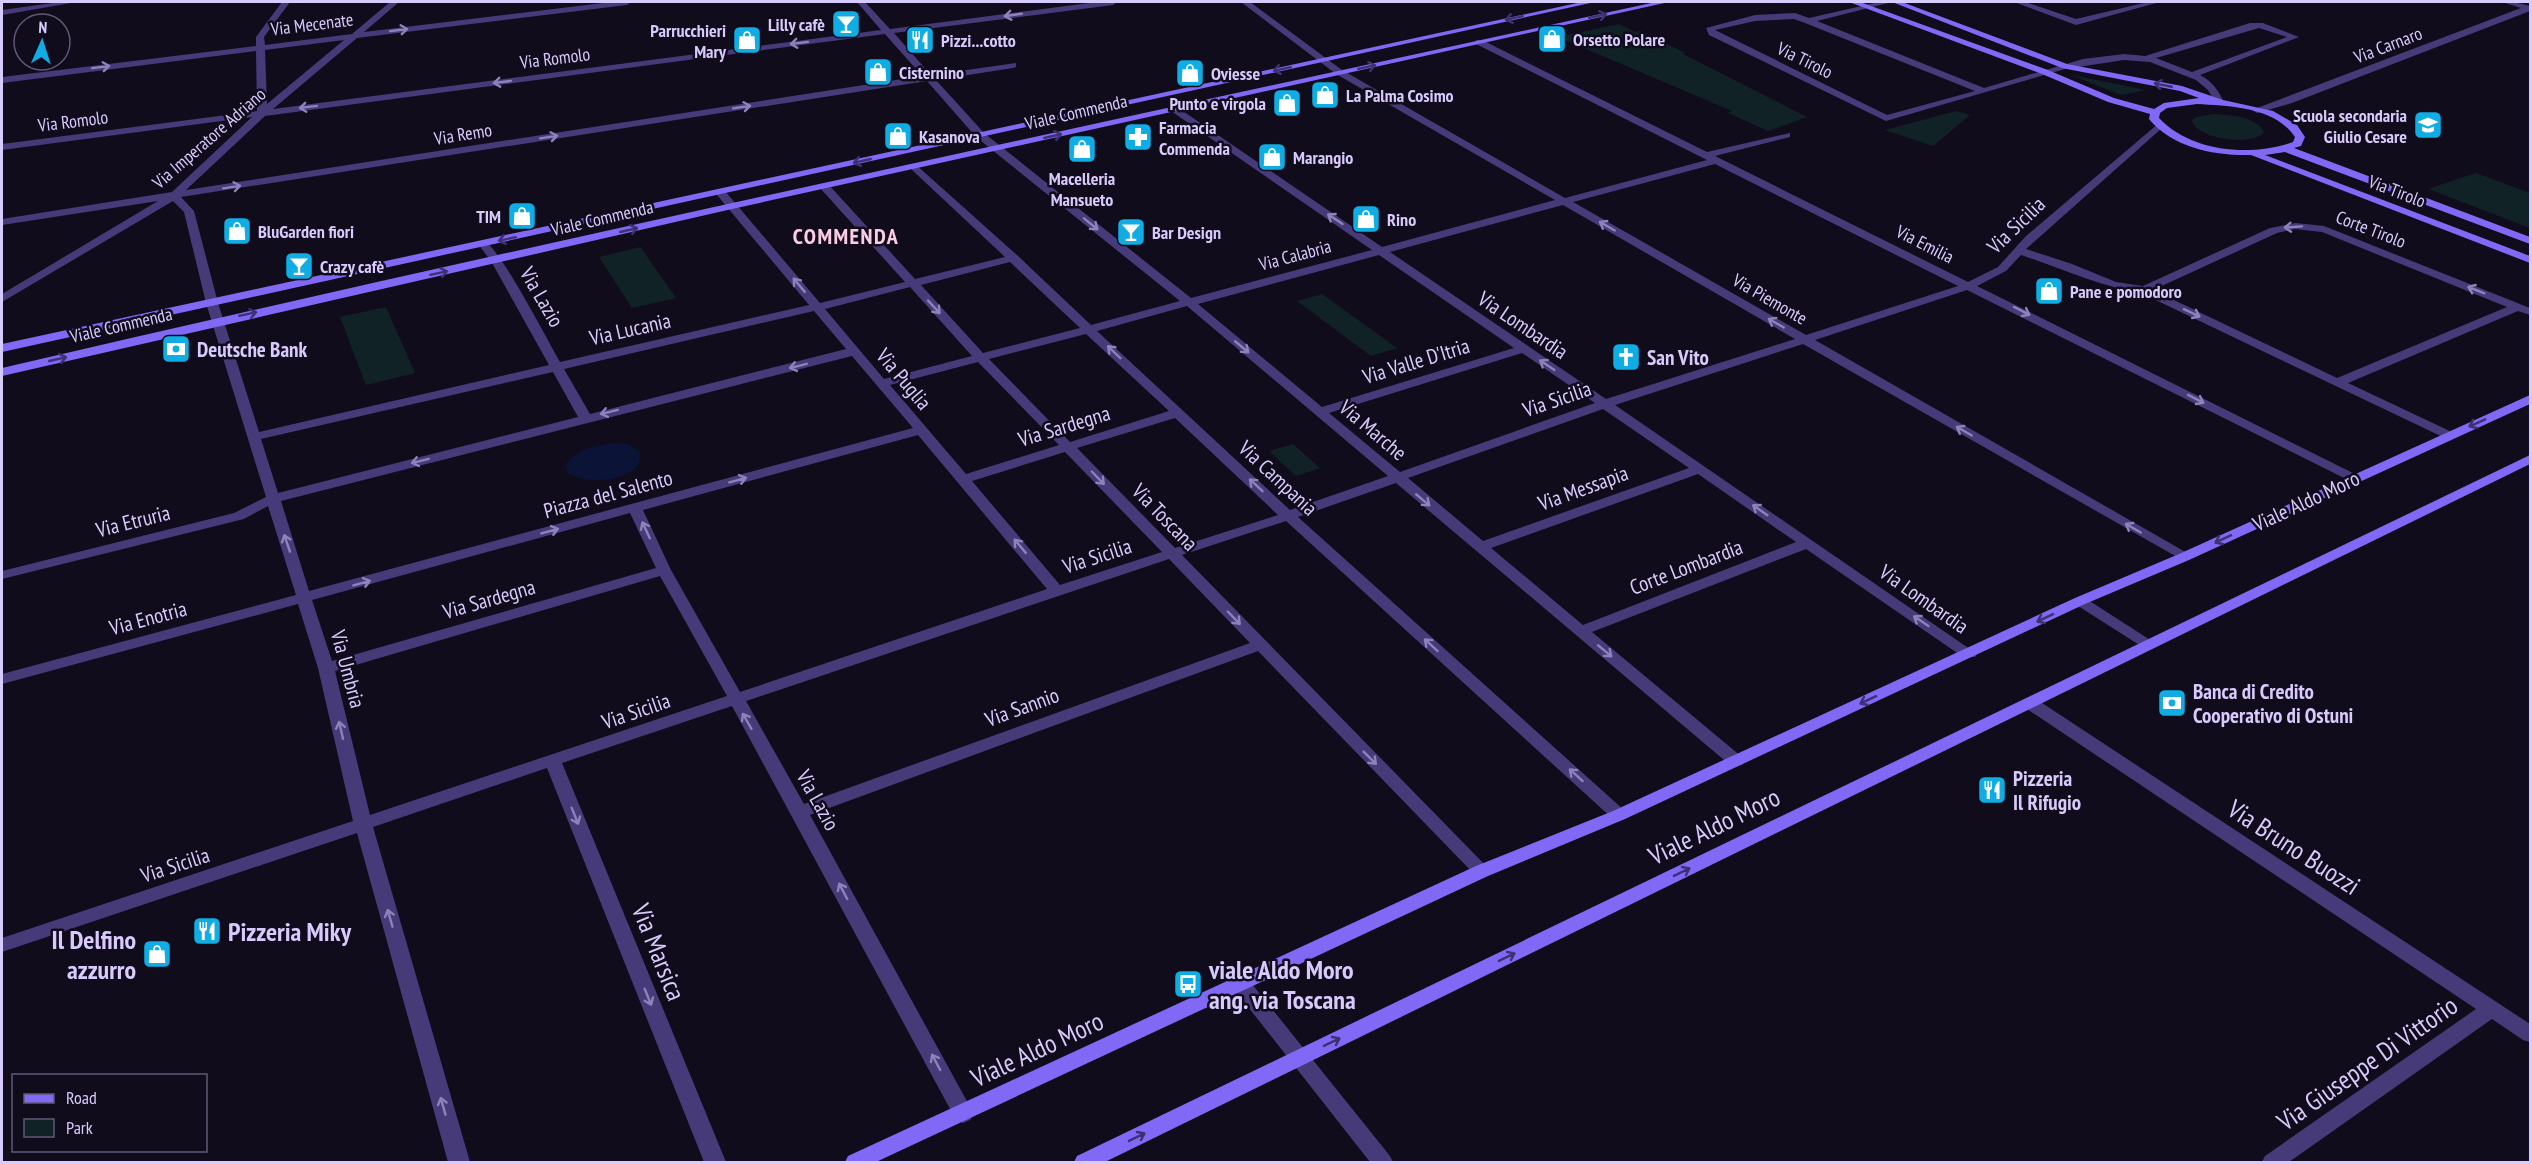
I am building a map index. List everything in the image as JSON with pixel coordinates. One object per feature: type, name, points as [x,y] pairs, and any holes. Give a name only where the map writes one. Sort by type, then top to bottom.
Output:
[{"type":"street","points":[[2,14],[73,2]]},
{"type":"street","points":[[262,113],[260,37],[286,2]]},
{"type":"street","name":"Via Imperatore Adriano","points":[[2,299],[174,196],[262,113],[395,2]]},
{"type":"street","name":"Via Mecenate","points":[[2,80],[627,2]]},
{"type":"street","name":"Via Marche","points":[[861,2],[980,135],[1189,302],[1736,761]]},
{"type":"street","name":"Via Romolo","points":[[2,147],[1113,2]]},
{"type":"street","name":"Via Piemonte","points":[[1245,2],[1338,72],[2184,557]]},
{"type":"street","name":"Viale Commenda","points":[[2,348],[1591,2]]},
{"type":"street","name":"Viale Commenda","points":[[2,372],[732,206],[1665,2]]},
{"type":"street","name":"Via Tirolo","points":[[1853,2],[2045,72],[2157,119],[2178,137],[2206,147],[2251,153],[2530,261]]},
{"type":"street","name":"Via Tirolo","points":[[1808,21],[1888,2]]},
{"type":"street","points":[[1896,2],[2065,66],[2182,89],[2219,102],[2257,110],[2281,119],[2297,130],[2300,137],[2297,144],[2287,148]]},
{"type":"street","points":[[2018,2],[2076,22],[2156,2]]},
{"type":"street","points":[[2506,2],[2530,8]]},
{"type":"street","name":"Via Carnaro","points":[[2257,110],[2289,101],[2530,8]]},
{"type":"street","name":"Via Tirolo","points":[[1984,91],[1795,16],[1755,18],[1710,28],[1712,33],[1886,118],[1984,91],[2045,72]]},
{"type":"street","points":[[2147,58],[2250,26],[2260,25],[2295,37],[2192,75]]},
{"type":"street","name":"Via Emilia","points":[[1479,42],[2354,479]]},
{"type":"street","points":[[2045,72],[2065,66],[2118,57],[2147,58],[2211,84],[2219,102]]},
{"type":"street","name":"Via Remo","points":[[2,222],[1013,65]]},
{"type":"street","points":[[2157,119],[2163,106],[2178,103],[2219,102]]},
{"type":"street","name":"Via Lombardia","points":[[1174,109],[1969,654]]},
{"type":"street","name":"Via Sicilia","points":[[2,945],[1057,591],[1288,516],[1605,404],[1969,286],[2002,269],[2030,238],[2157,119]]},
{"type":"street","name":"Via Calabria","points":[[882,383],[1565,202],[1786,135]]},
{"type":"street","name":"Via Tirolo","points":[[2251,153],[2287,148],[2530,241]]},
{"type":"street","name":"Via Campania","points":[[914,166],[1288,516],[1619,814]]},
{"type":"street","name":"Via Toscana","points":[[824,186],[981,358],[1482,871]]},
{"type":"street","name":"Via Puglia","points":[[721,193],[1057,591]]},
{"type":"street","name":"Via Umbria","points":[[174,196],[189,211],[212,303],[220,321],[272,499],[326,668],[363,824],[459,1162]]},
{"type":"street","name":"Corte Tirolo","points":[[2144,290],[2274,230],[2295,226],[2324,229],[2530,312]]},
{"type":"street","points":[[484,244],[496,260]]},
{"type":"street","points":[[2020,251],[2068,266],[2113,285],[2144,290],[2449,436]]},
{"type":"street","name":"Via Lucania","points":[[254,436],[817,307],[1014,258]]},
{"type":"street","name":"Via Lazio","points":[[496,260],[585,418]]},
{"type":"street","points":[[2338,382],[2518,307]]},
{"type":"street","name":"Via Valle D'Itria","points":[[1319,412],[1524,349]]},
{"type":"street","points":[[272,499],[855,351]]},
{"type":"street","name":"Viale Aldo Moro","points":[[856,1162],[1482,871],[1619,814],[2080,601],[2184,557],[2530,399]]},
{"type":"street","name":"Via Sardegna","points":[[963,479],[1069,448],[1178,412]]},
{"type":"street","name":"Piazza del Salento","points":[[305,598],[921,430]]},
{"type":"street","name":"Viale Aldo Moro","points":[[1085,1162],[2530,459]]},
{"type":"street","name":"Via Messapia","points":[[1480,547],[1700,469]]},
{"type":"street","name":"Via Etruria","points":[[2,575],[239,516],[272,499]]},
{"type":"street","name":"Via Lazio","points":[[635,508],[664,570],[800,812],[963,1114]]},
{"type":"street","name":"Corte Lombardia","points":[[1581,631],[1807,543]]},
{"type":"street","name":"Via Sardegna","points":[[326,668],[664,570]]},
{"type":"street","name":"Via Enotria","points":[[2,679],[305,598]]},
{"type":"street","points":[[2080,601],[2150,645]]},
{"type":"street","name":"Via Sannio","points":[[800,812],[1259,645]]},
{"type":"street","name":"Via Bruno Buozzi","points":[[2030,703],[2530,1034]]},
{"type":"street","name":"Via Marsica","points":[[553,762],[715,1162]]},
{"type":"street","points":[[1241,984],[1382,1162]]},
{"type":"street","name":"Via Giuseppe Di Vittorio","points":[[2273,1162],[2492,1008]]},
{"type":"green space","points":[[1619,24],[1635,32],[1641,31],[1807,117],[1768,131],[1728,113],[1732,111],[1558,37]]},
{"type":"green space","points":[[2071,75],[2146,90],[2121,95]]},
{"type":"green space","points":[[1956,111],[1970,115],[1933,146],[1885,130]]},
{"type":"green space","points":[[2213,114],[2249,120],[2264,132],[2258,137],[2249,139],[2225,139],[2203,132],[2192,120]]},
{"type":"green space","points":[[2476,173],[2530,193],[2530,228],[2428,189]]},
{"type":"green space","points":[[641,247],[676,298],[632,308],[599,257]]},
{"type":"green space","points":[[1322,294],[1397,348],[1371,356],[1297,301]]},
{"type":"green space","points":[[386,307],[415,373],[366,385],[340,317]]},
{"type":"green space","points":[[1293,444],[1320,468],[1296,476],[1269,451]]},
{"type":"water","points":[[628,444],[640,452],[639,462],[635,469],[627,474],[606,480],[584,479],[568,473],[566,464],[576,454],[595,446]]},
{"type":"place","name":"Lilly cafè","points":[[846,24]]},
{"type":"place","name":"Orsetto Polare","points":[[1552,39]]},
{"type":"place","name":"Parrucchieri Mary","points":[[747,40]]},
{"type":"place","name":"Pizzi...cotto","points":[[920,40]]},
{"type":"place","name":"Cisternino","points":[[878,72]]},
{"type":"place","name":"Oviesse","points":[[1190,73]]},
{"type":"place","name":"La Palma Cosimo","points":[[1325,95]]},
{"type":"place","name":"Punto e virgola","points":[[1287,103]]},
{"type":"place","name":"Scuola secondaria Giulio Cesare","points":[[2428,125]]},
{"type":"place","name":"Kasanova","points":[[898,136]]},
{"type":"place","name":"Farmacia Commenda","points":[[1138,137]]},
{"type":"place","name":"Macelleria Mansueto","points":[[1082,149]]},
{"type":"place","name":"Marangio","points":[[1272,157]]},
{"type":"place","name":"TIM","points":[[522,216]]},
{"type":"place","name":"Rino","points":[[1366,219]]},
{"type":"place","name":"BluGarden fiori","points":[[237,231]]},
{"type":"place","name":"Bar Design","points":[[1131,232]]},
{"type":"place","name":"Crazy cafè","points":[[299,266]]},
{"type":"place","name":"Pane e pomodoro","points":[[2049,291]]},
{"type":"place","name":"Deutsche Bank","points":[[176,349]]},
{"type":"place","name":"San Vito","points":[[1626,357]]},
{"type":"place","name":"Banca di Credito Cooperativo di Ostuni","points":[[2172,703]]},
{"type":"place","name":"Pizzeria Il Rifugio","points":[[1992,790]]},
{"type":"place","name":"Pizzeria Miky","points":[[207,931]]},
{"type":"place","name":"Il Delfino azzurro","points":[[157,954]]},
{"type":"place","name":"viale Aldo Moro ang. via Toscana","points":[[1188,984]]},
{"type":"district","name":"COMMENDA","points":[[846,236]]}]
